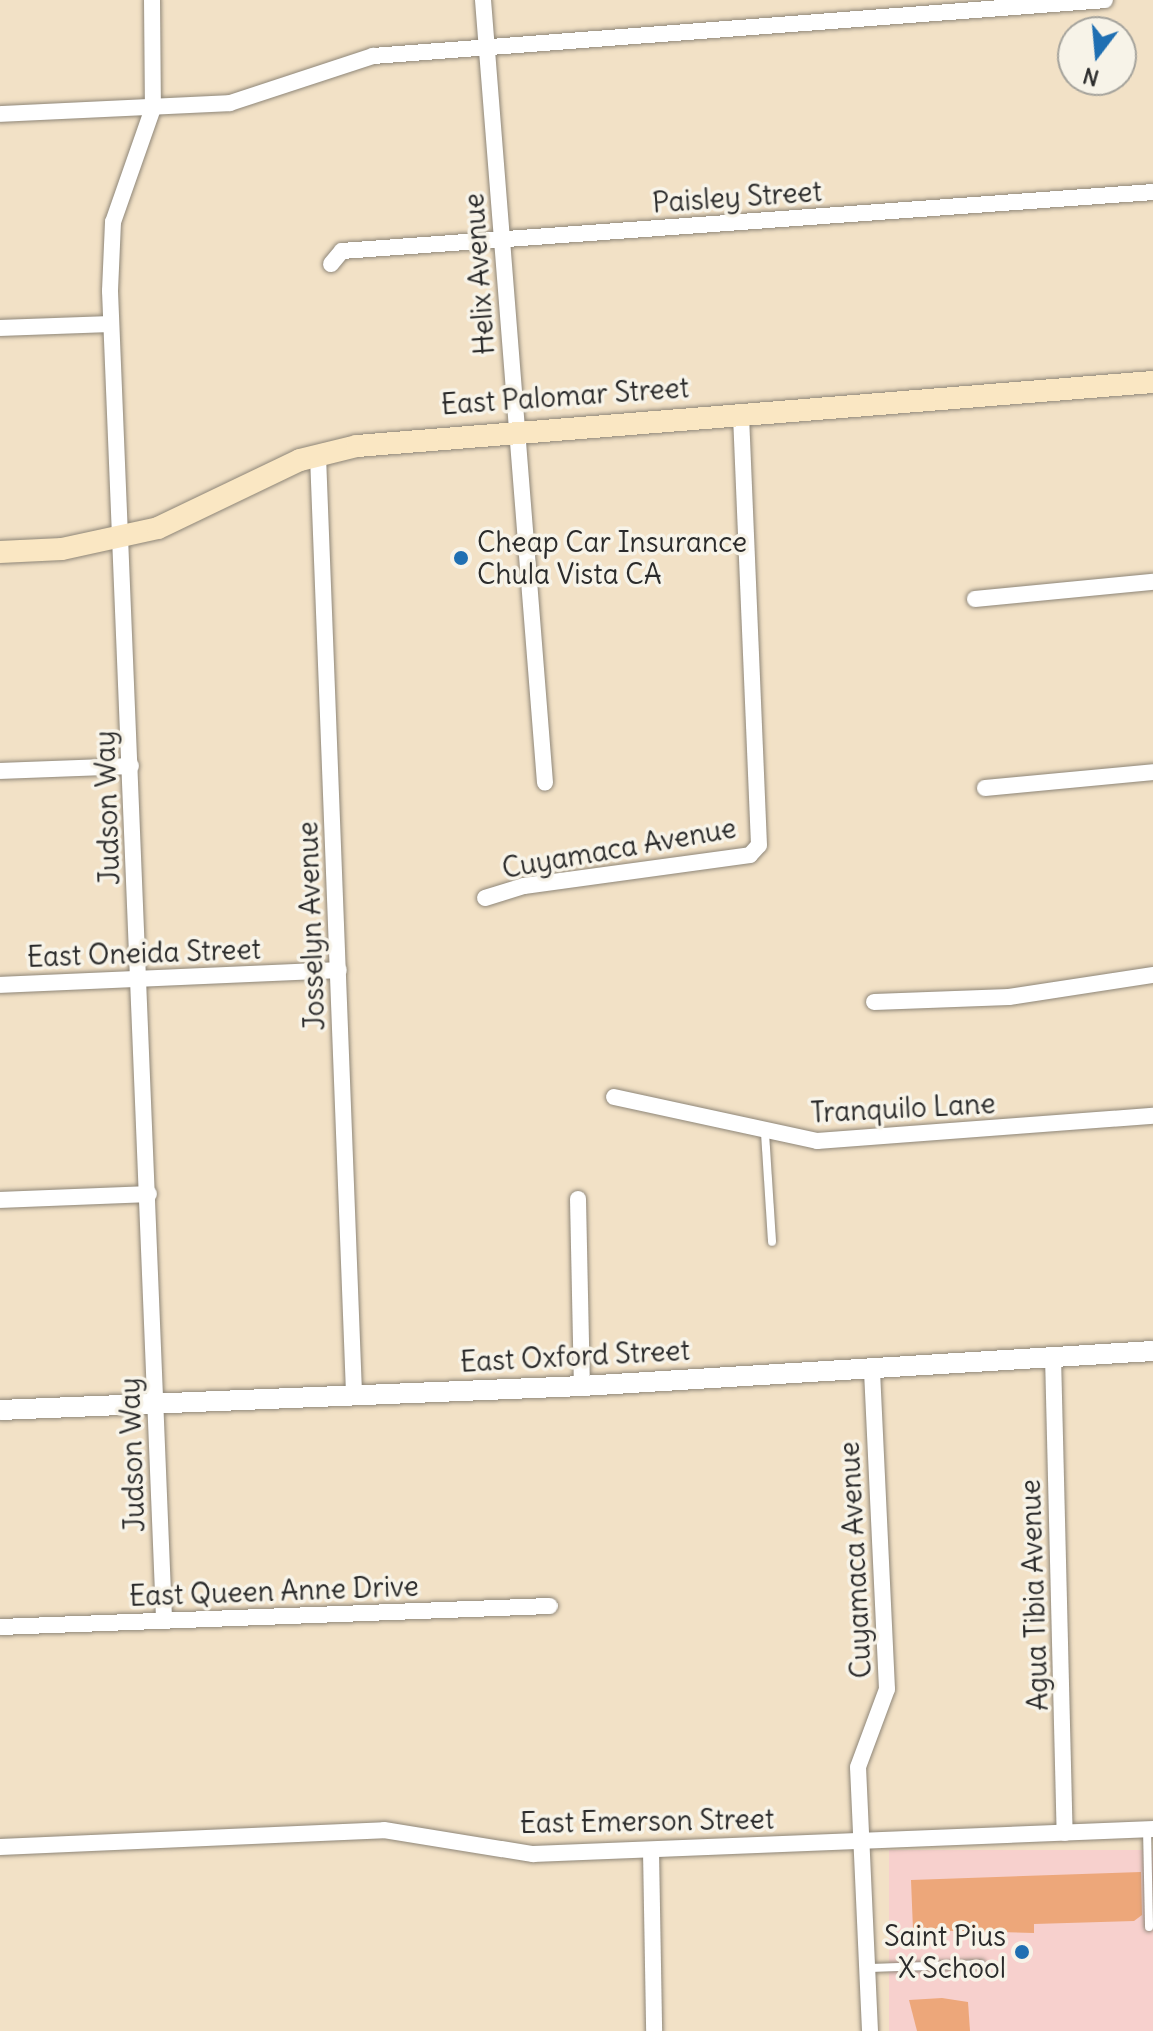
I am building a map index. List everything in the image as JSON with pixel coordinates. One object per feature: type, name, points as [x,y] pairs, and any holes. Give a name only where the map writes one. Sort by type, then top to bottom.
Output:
[{"type":"main road","name":"East Palomar Street","points":[[0,552],[122,538],[189,517],[265,474],[318,456],[515,429],[1153,382]]},
{"type":"street","name":"Judson Way","points":[[152,0],[153,108],[113,222],[110,324],[122,538],[164,1621]]},
{"type":"street","name":"Helix Avenue","points":[[483,0],[545,783]]},
{"type":"street","points":[[0,114],[153,108],[260,97],[373,56],[1105,0]]},
{"type":"street","name":"Paisley Street","points":[[331,264],[342,251],[1153,192]]},
{"type":"street","points":[[0,328],[110,324]]},
{"type":"street","name":"Cuyamaca Avenue","points":[[485,898],[524,886],[750,855],[759,845],[741,413]]},
{"type":"street","name":"Josselyn Avenue","points":[[318,456],[354,1394]]},
{"type":"street","points":[[975,599],[1153,582]]},
{"type":"street","points":[[0,771],[131,766]]},
{"type":"street","points":[[985,788],[1153,772]]},
{"type":"street","name":"East Oneida Street","points":[[0,985],[339,970]]},
{"type":"street","points":[[874,1002],[1009,997],[1153,975]]},
{"type":"street","name":"Tranquilo Lane","points":[[614,1097],[765,1133],[817,1141],[1153,1116]]},
{"type":"street","points":[[0,1200],[149,1194]]},
{"type":"street","points":[[578,1199],[582,1386]]},
{"type":"street","name":"East Oxford Street","points":[[0,1410],[582,1386],[1153,1351]]},
{"type":"street","name":"Agua Tibia Avenue","points":[[1053,1356],[1065,1833]]},
{"type":"street","name":"Cuyamaca Avenue","points":[[870,2031],[865,1842],[858,1767],[887,1689],[872,1368]]},
{"type":"street","name":"East Queen Anne Drive","points":[[0,1627],[550,1606]]},
{"type":"street","name":"East Emerson Street","points":[[0,1847],[384,1830],[533,1854],[1150,1829]]},
{"type":"street","points":[[651,1851],[654,2031]]},
{"type":"lane","points":[[765,1133],[772,1242]]},
{"type":"lane","points":[[1149,1927],[1150,1829]]},
{"type":"lane","points":[[867,1968],[981,1964]]},
{"type":"shaded area","name":"Saint Pius X School","points":[[889,1850],[1153,1850],[1153,2031],[889,2031]]},
{"type":"building","points":[[1141,1872],[1142,1915],[1134,1921],[1034,1924],[1034,1933],[913,1930],[911,1880]]},
{"type":"building","points":[[942,1998],[968,2002],[970,2031],[917,2031],[909,2000]]},
{"type":"place","name":"Cheap Car Insurance Chula Vista CA","points":[[461,558]]},
{"type":"place","name":"Saint Pius X School","points":[[1022,1952]]}]
